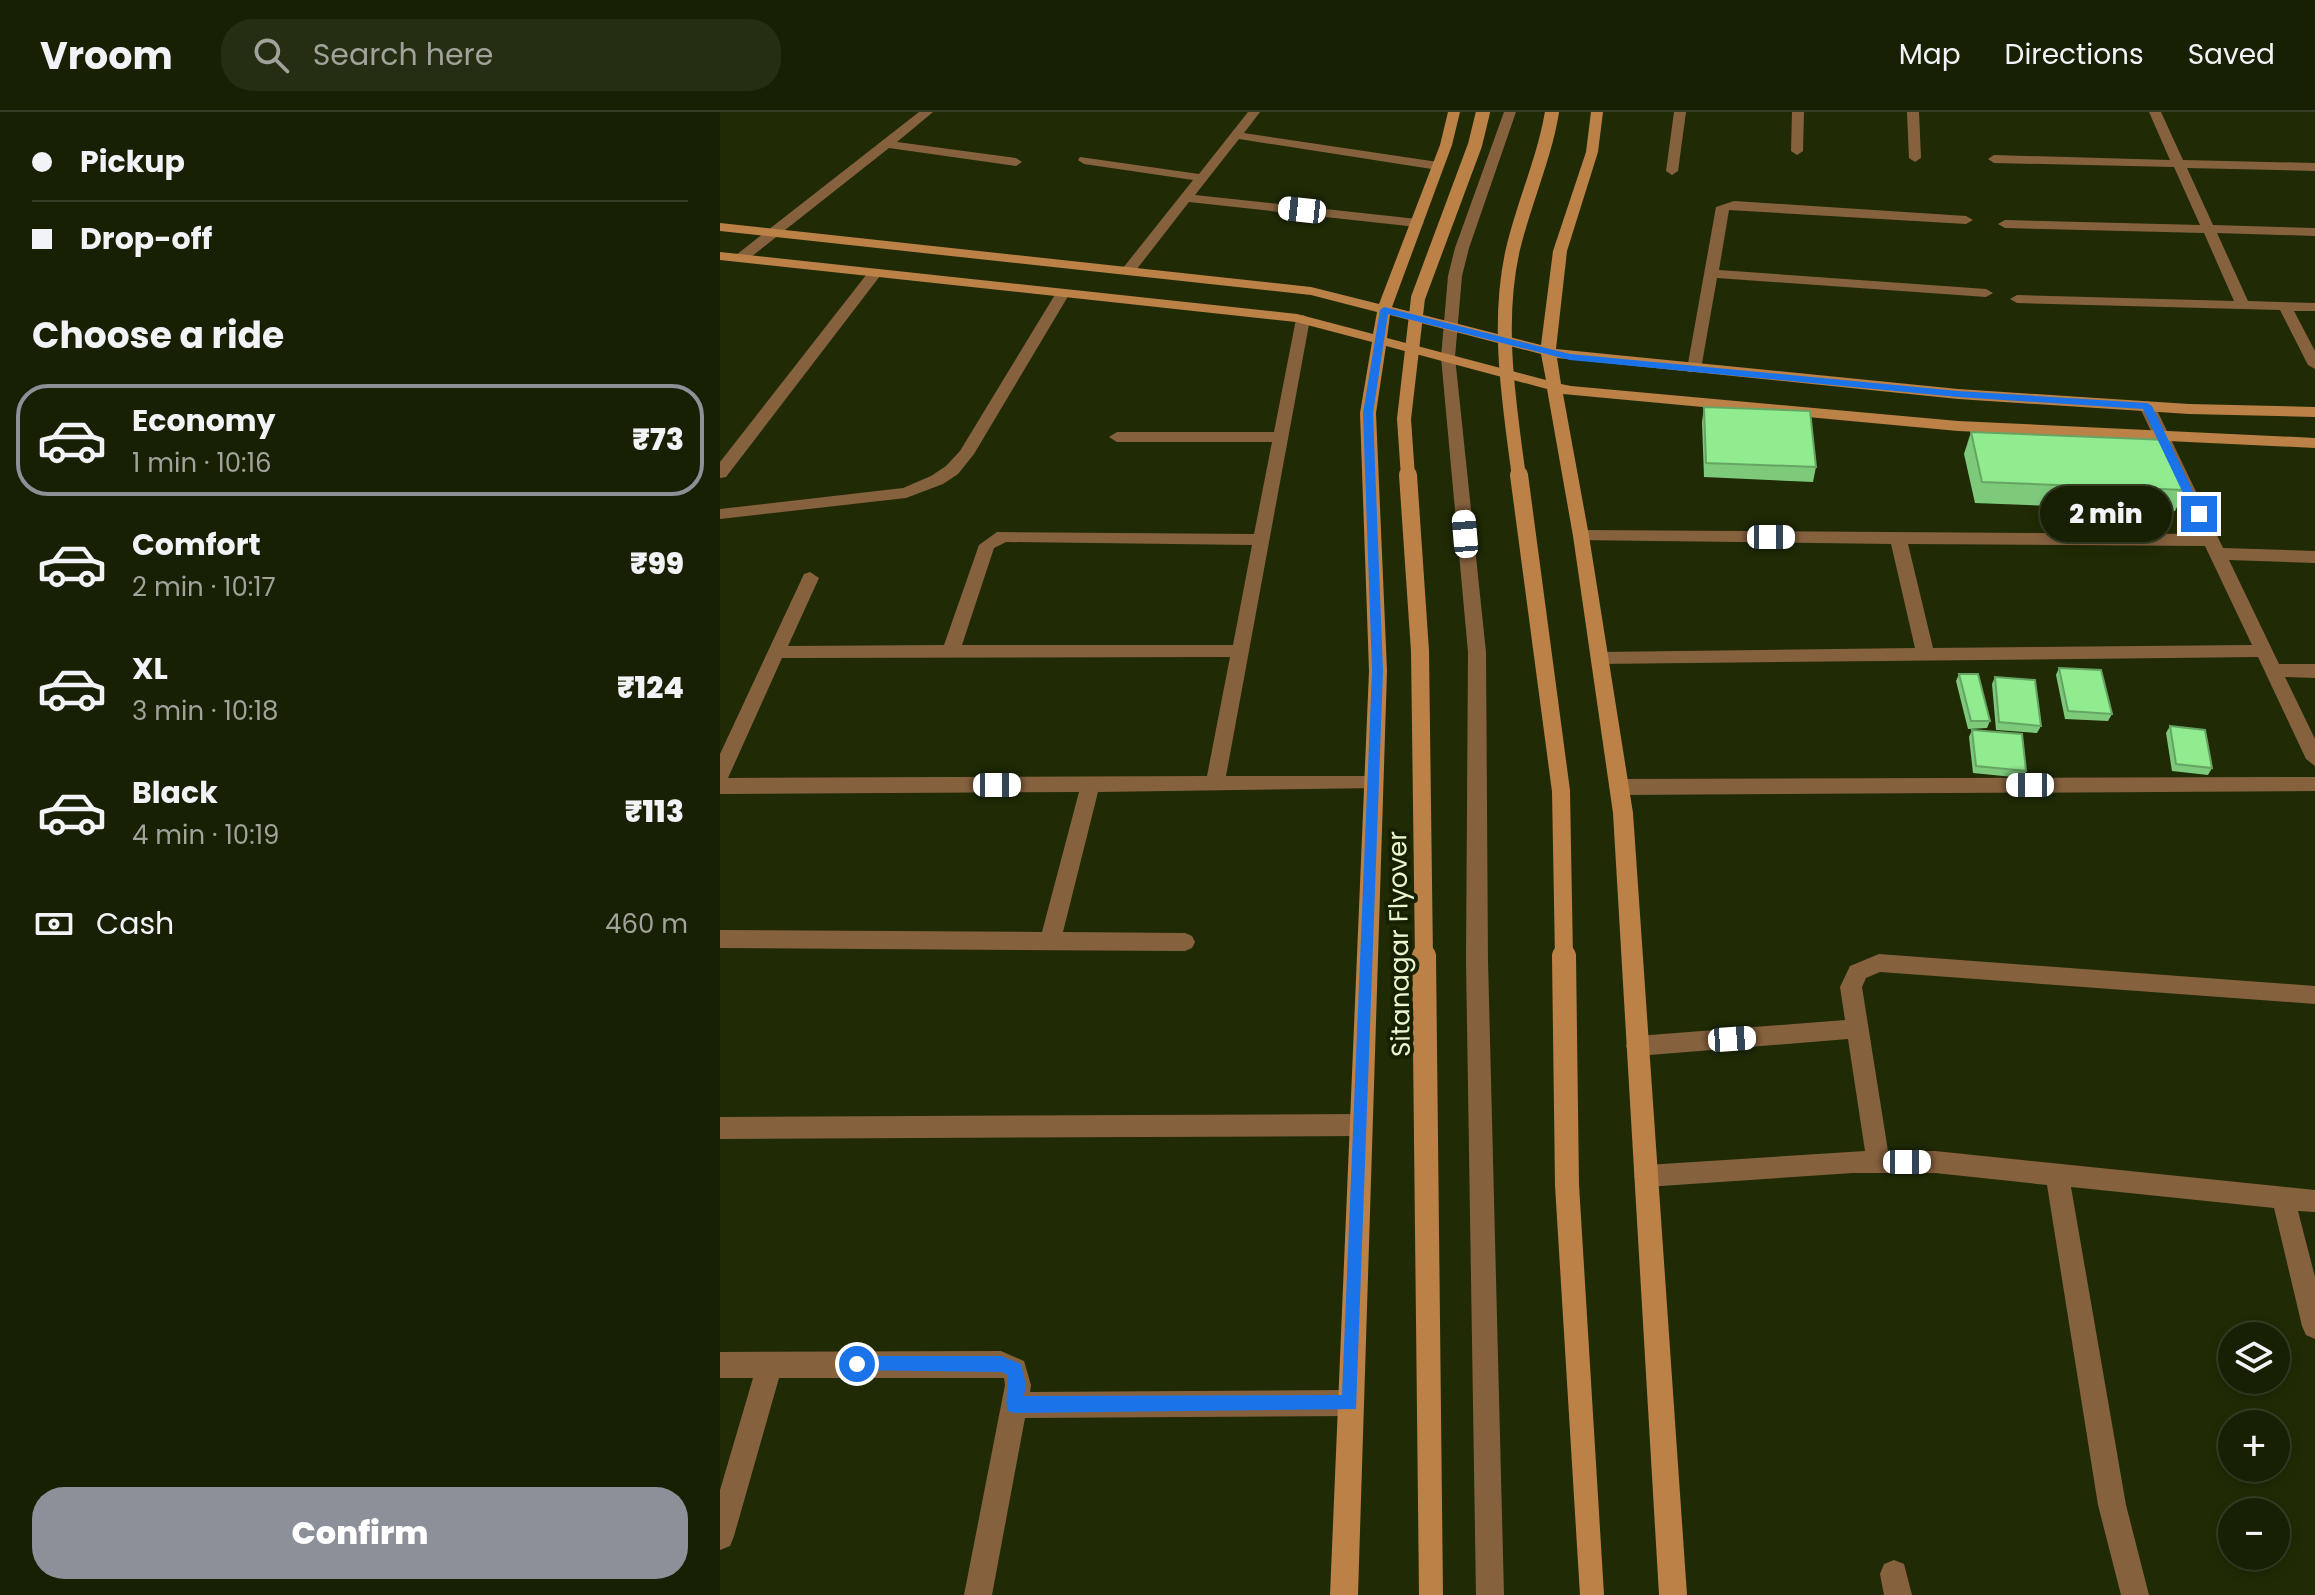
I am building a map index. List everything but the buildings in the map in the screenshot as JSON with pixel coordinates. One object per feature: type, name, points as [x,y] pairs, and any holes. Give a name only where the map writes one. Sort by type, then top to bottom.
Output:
[{"type":"street","points":[[741,258],[927,112]]},
{"type":"street","points":[[1128,271],[1254,112]]},
{"type":"street","points":[[1344,1595],[1378,671],[1368,413],[1384,310],[1438,166],[1454,112]]},
{"type":"street","name":"Sitanagar Flyover","points":[[1431,1595],[1420,651],[1404,419],[1418,298],[1475,145],[1483,112]]},
{"type":"street","points":[[1490,1595],[1477,961],[1477,652],[1448,357],[1462,248],[1510,112]]},
{"type":"street","points":[[1552,112],[1546,149],[1513,248],[1505,299],[1510,410],[1561,791],[1567,1185],[1592,1595]]},
{"type":"street","points":[[1597,112],[1592,152],[1560,251],[1548,351],[1581,536],[1619,787],[1673,1595]]},
{"type":"street","points":[[1672,171],[1680,112]]},
{"type":"street","points":[[1797,151],[1798,112]]},
{"type":"street","points":[[1913,112],[1915,158]]},
{"type":"street","points":[[2155,112],[2243,305]]},
{"type":"street","points":[[1236,135],[1438,166]]},
{"type":"street","points":[[887,144],[1016,162]]},
{"type":"street","points":[[1994,159],[2315,167]]},
{"type":"street","points":[[1084,160],[1202,178]]},
{"type":"street","points":[[1187,198],[1417,223]]},
{"type":"street","points":[[1694,369],[1720,210],[1728,205],[1966,220]]},
{"type":"street","points":[[2005,224],[2315,232]]},
{"type":"street","points":[[720,227],[1311,291],[1570,357],[1958,394],[2147,406],[2315,412]]},
{"type":"street","points":[[720,256],[1303,319],[1571,391],[1958,426],[2315,443]]},
{"type":"street","points":[[720,473],[875,273]]},
{"type":"street","points":[[1709,273],[1986,293]]},
{"type":"street","points":[[720,514],[906,493],[937,480],[952,470],[966,454],[1063,293]]},
{"type":"street","points":[[2017,299],[2315,307]]},
{"type":"street","points":[[2285,306],[2315,365]]},
{"type":"street","points":[[1215,784],[1303,319]]},
{"type":"street","points":[[2147,406],[2315,759]]},
{"type":"street","points":[[1117,437],[1281,437]]},
{"type":"street","points":[[951,651],[987,545],[1003,536],[1261,540]]},
{"type":"street","points":[[1581,536],[1898,538],[2214,547],[2315,557]]},
{"type":"street","points":[[1898,538],[1926,655]]},
{"type":"street","points":[[720,775],[810,578]]},
{"type":"street","points":[[777,652],[1239,651]]},
{"type":"street","points":[[1600,658],[2264,651]]},
{"type":"street","points":[[2272,670],[2315,671]]},
{"type":"street","points":[[720,786],[1373,783]]},
{"type":"street","points":[[1619,787],[2315,784]]},
{"type":"street","points":[[1050,941],[1090,785]]},
{"type":"street","points":[[720,939],[1185,942]]},
{"type":"street","points":[[1878,1162],[1851,987],[1858,972],[1879,963],[2315,995]]},
{"type":"street","points":[[1637,1046],[1858,1029]]},
{"type":"street","points":[[720,1128],[1359,1125]]},
{"type":"street","points":[[1646,1176],[1878,1162],[1935,1162],[2315,1201]]},
{"type":"street","points":[[2057,1174],[2112,1505],[2135,1595]]},
{"type":"street","points":[[2283,1198],[2315,1326]]},
{"type":"street","points":[[720,1536],[770,1364]]},
{"type":"street","points":[[720,1365],[1001,1364],[1015,1370],[1018,1385],[978,1595]]},
{"type":"street","points":[[1014,1405],[1350,1403]]},
{"type":"route","points":[[857,1364],[1001,1364],[1015,1370],[1018,1385],[1014,1405],[1350,1403],[1378,671],[1368,413],[1384,310],[1570,357],[1958,394],[2147,406],[2199,514]]}]
